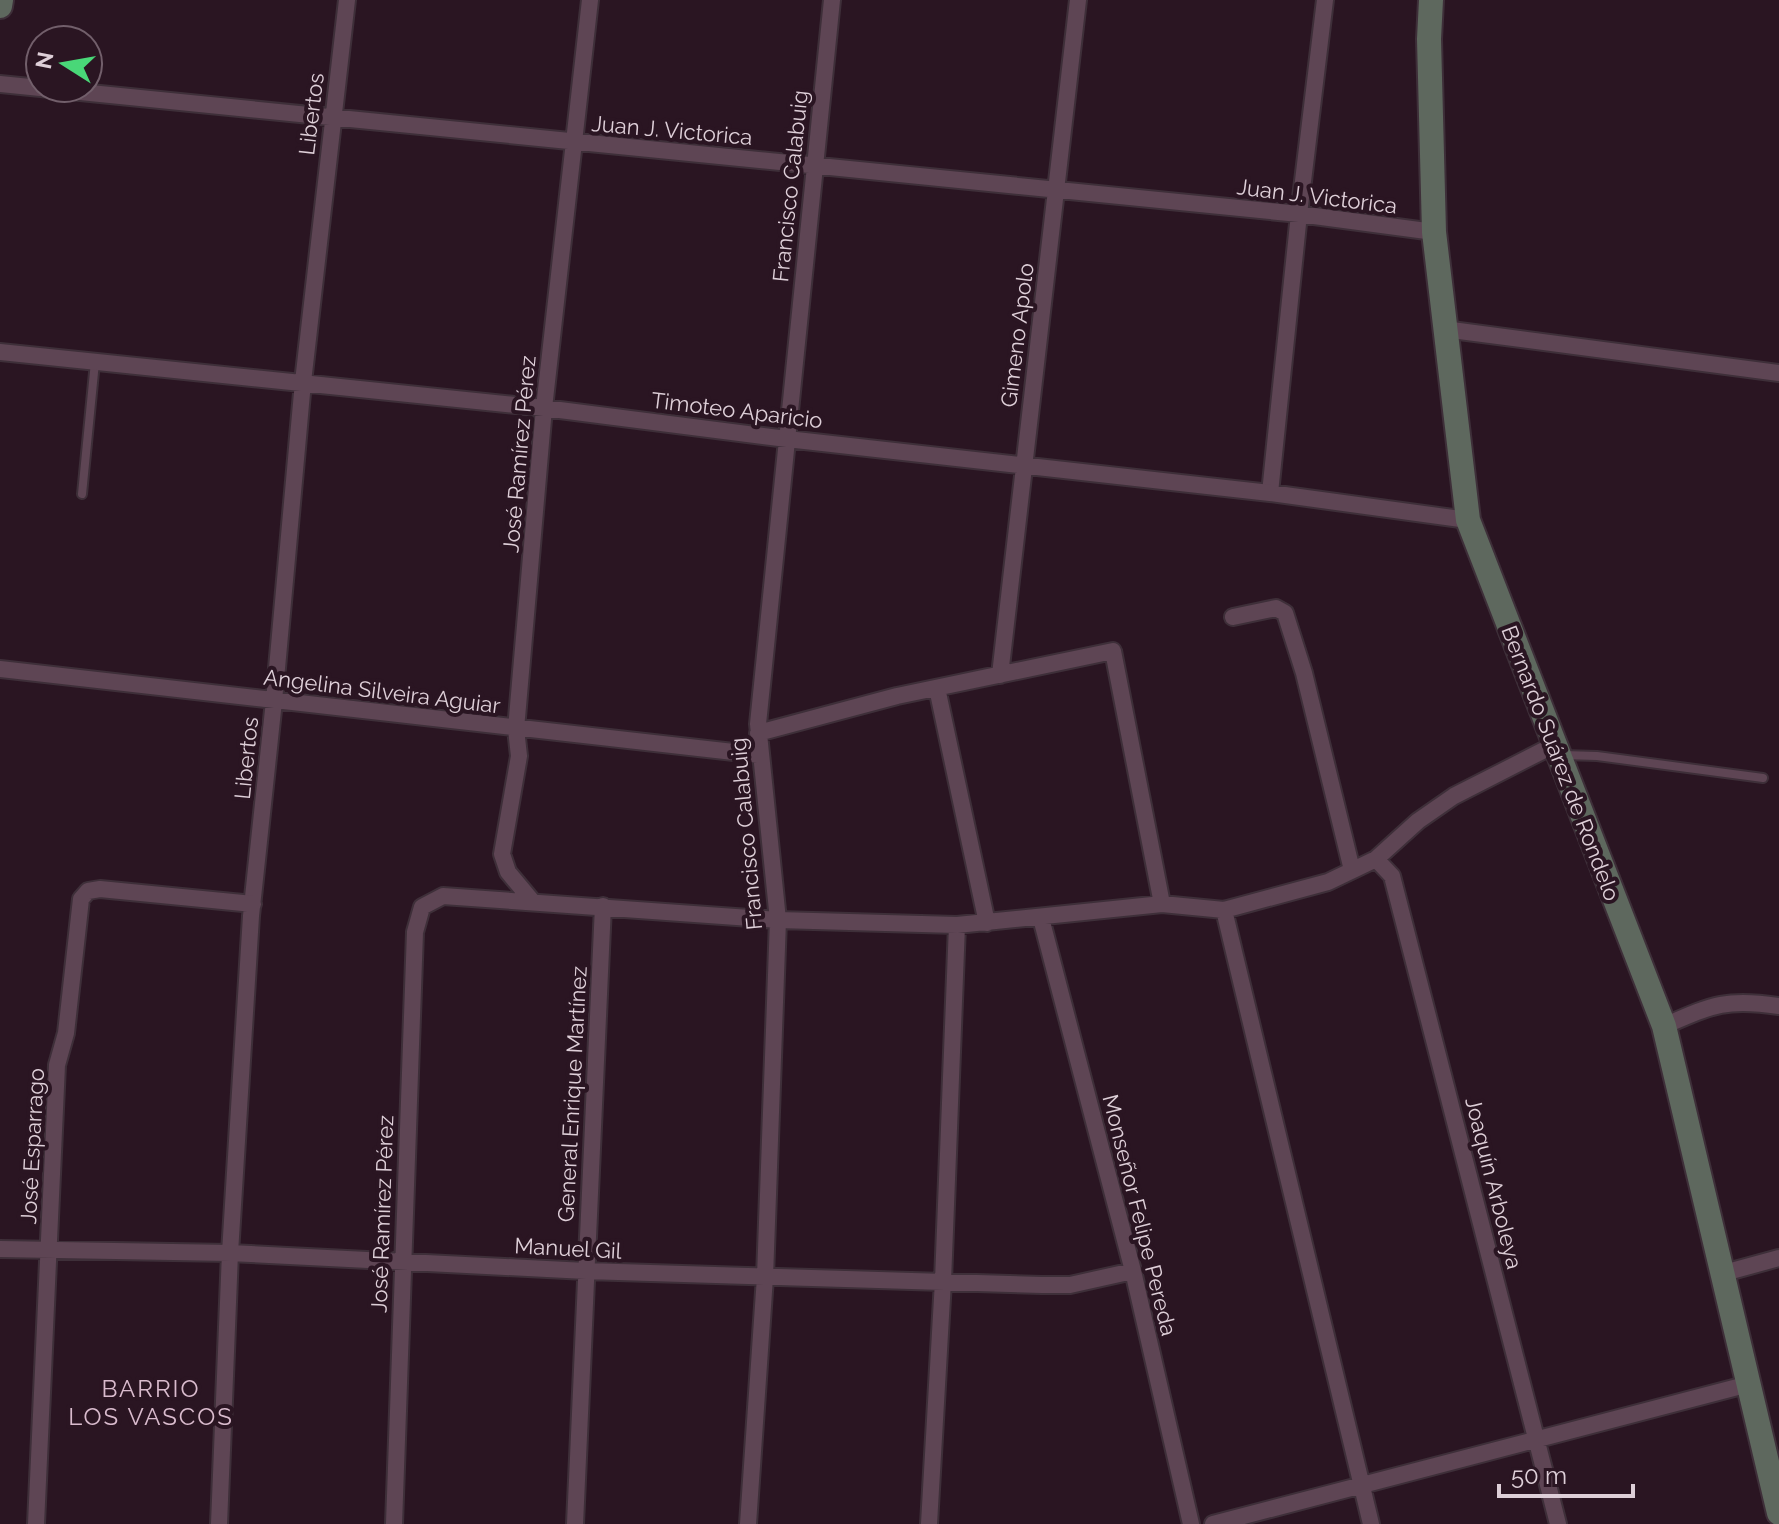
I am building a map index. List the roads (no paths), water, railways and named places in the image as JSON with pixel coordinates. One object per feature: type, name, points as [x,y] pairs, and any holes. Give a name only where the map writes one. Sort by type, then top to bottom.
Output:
[{"type":"street","points":[[0,6],[1,0]]},
{"type":"street","name":"Libertos","points":[[219,1524],[230,1253],[253,904],[303,382],[347,0]]},
{"type":"street","name":"José Ramírez Pérez","points":[[533,902],[508,872],[502,854],[519,756],[516,729],[544,408],[590,0]]},
{"type":"street","name":"Francisco Calabuig","points":[[748,1524],[765,1277],[778,920],[758,733],[832,0]]},
{"type":"street","name":"Gimeno Apolo","points":[[1000,675],[1078,0]]},
{"type":"street","points":[[1270,493],[1325,0]]},
{"type":"street","name":"Bernardo Suárez de Rondelo","points":[[1431,0],[1429,39],[1434,232],[1468,520],[1664,1026],[1749,1384],[1771,1445],[1779,1513]]},
{"type":"street","name":"Juan J. Victorica","points":[[0,84],[1299,214],[1434,232]]},
{"type":"street","points":[[1444,329],[1779,373]]},
{"type":"street","name":"Timoteo Aparicio","points":[[0,352],[544,408],[787,439],[1270,493],[1468,520]]},
{"type":"street","points":[[1233,617],[1276,608],[1285,613],[1304,673],[1352,870]]},
{"type":"street","points":[[758,733],[937,688],[1113,651],[1162,904]]},
{"type":"street","name":"Angelina Silveira Aguiar","points":[[0,669],[760,755]]},
{"type":"street","points":[[937,688],[987,923]]},
{"type":"street","points":[[533,902],[778,920],[957,925],[1162,904],[1224,910],[1328,882],[1376,859],[1418,821],[1454,796],[1556,750]]},
{"type":"street","name":"Joaquín Arboleya","points":[[1376,859],[1392,876],[1558,1524]]},
{"type":"street","name":"José Esparrago","points":[[36,1524],[57,1065],[66,1033],[81,899],[88,891],[100,889],[253,904]]},
{"type":"street","name":"José Ramírez Pérez","points":[[394,1524],[415,932],[422,907],[443,896],[533,902]]},
{"type":"street","name":"General Enrique Martínez","points":[[575,1524],[603,906]]},
{"type":"street","points":[[1224,910],[1371,1524]]},
{"type":"street","name":"Monseñor Felipe Pereda","points":[[1041,918],[1133,1271],[1191,1524]]},
{"type":"street","points":[[929,1524],[943,1281],[957,925]]},
{"type":"street","points":[[1664,1026],[1712,1005],[1746,1001],[1779,1006]]},
{"type":"street","name":"Manuel Gil","points":[[0,1249],[230,1253],[586,1271],[1070,1285],[1133,1271]]},
{"type":"street","points":[[1724,1273],[1779,1258]]},
{"type":"street","points":[[1213,1524],[1749,1384]]},
{"type":"lane","points":[[82,494],[95,361]]},
{"type":"lane","points":[[1556,750],[1763,778]]},
{"type":"district","name":"BARRIO LOS VASCOS","points":[[151,1402]]}]
